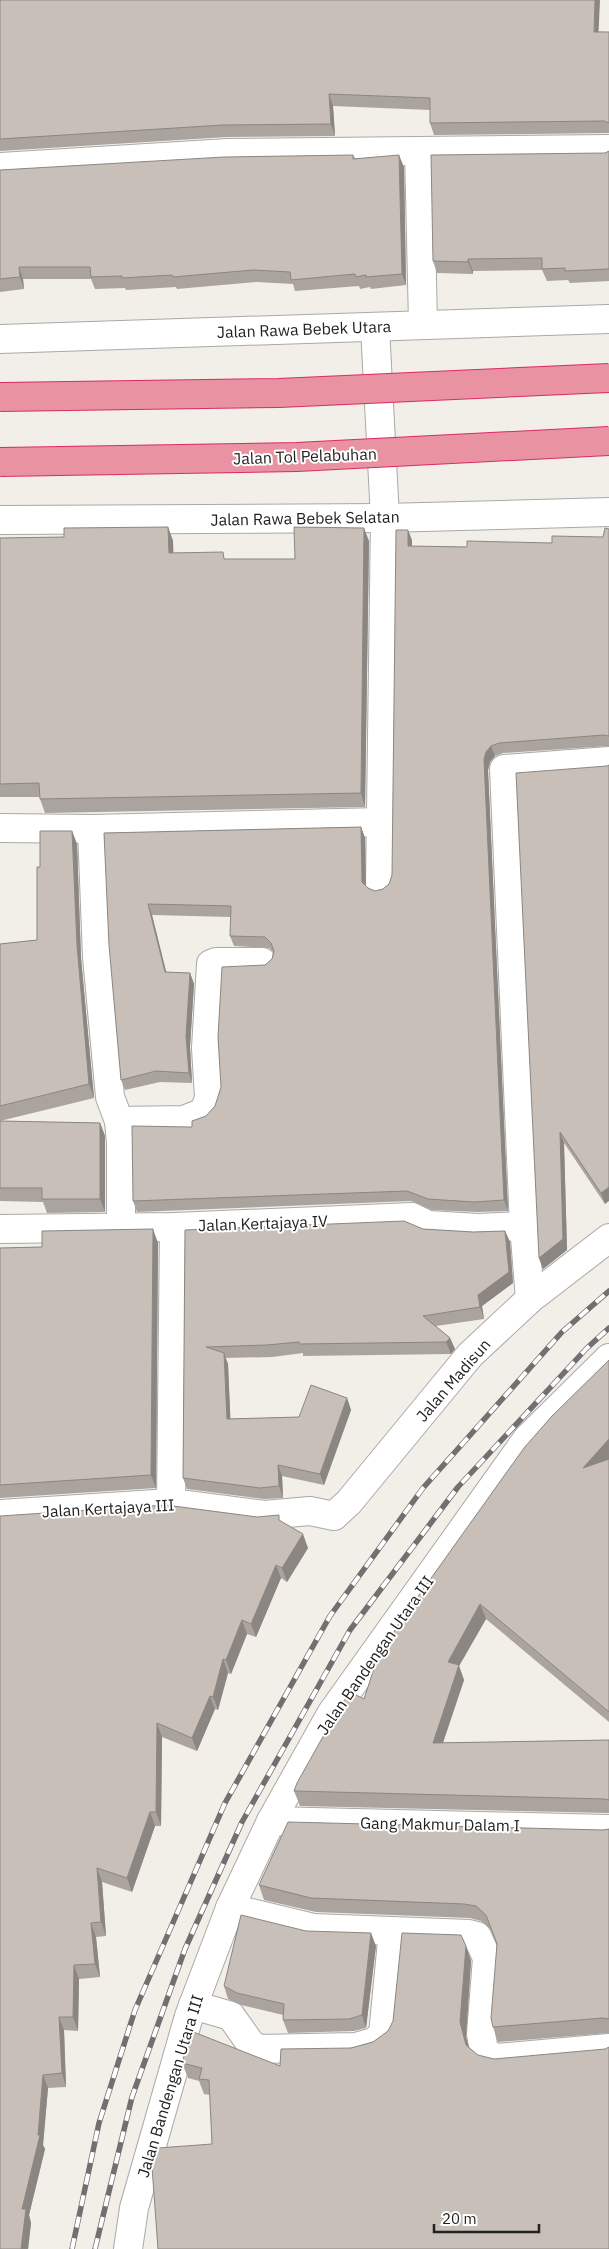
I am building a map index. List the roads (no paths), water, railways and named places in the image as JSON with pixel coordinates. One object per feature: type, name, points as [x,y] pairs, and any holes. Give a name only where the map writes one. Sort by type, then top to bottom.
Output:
[{"type":"highway","points":[[0,397],[279,393],[609,378]]},
{"type":"highway","name":"Jalan Tol Pelabuhan","points":[[0,462],[297,457],[609,441]]},
{"type":"street","points":[[0,167],[228,153],[609,149]]},
{"type":"street","points":[[419,151],[423,324]]},
{"type":"street","name":"Jalan Rawa Bebek Utara","points":[[0,339],[609,319]]},
{"type":"street","points":[[375,327],[385,518],[380,886]]},
{"type":"street","name":"Jalan Rawa Bebek Selatan","points":[[0,520],[385,518],[609,512]]},
{"type":"street","points":[[530,1299],[524,1226],[504,769],[609,761]]},
{"type":"street","points":[[0,828],[92,829],[381,822]]},
{"type":"street","points":[[92,829],[97,957],[110,1097],[119,1120],[122,1155],[121,1228]]},
{"type":"street","points":[[119,1120],[184,1120],[204,1112],[209,1098],[206,1048],[212,964],[216,962],[262,962]]},
{"type":"street","name":"Jalan Kertajaya IV","points":[[0,1229],[174,1227],[412,1217],[428,1225],[478,1228],[524,1226]]},
{"type":"street","points":[[171,1503],[174,1227]]},
{"type":"street","name":"Jalan Madisun","points":[[334,1516],[350,1502],[470,1355],[530,1299],[609,1238]]},
{"type":"street","name":"Jalan Bandengan Utara III","points":[[128,2249],[134,2208],[193,2005],[230,1908],[271,1821],[331,1714],[527,1439],[609,1358]]},
{"type":"street","name":"Jalan Kertajaya III","points":[[0,1514],[171,1503],[264,1515],[310,1511],[334,1516]]},
{"type":"street","name":"Gang Makmur Dalam I","points":[[271,1821],[609,1829]]},
{"type":"street","points":[[230,1908],[314,1928],[469,1934],[477,1936],[487,1958],[481,2034],[484,2050],[488,2055],[498,2058],[609,2048]]},
{"type":"street","points":[[193,2005],[231,2016],[250,2043],[258,2049],[356,2047],[374,2042],[383,2034],[393,1931]]},
{"type":"railway","points":[[72,2249],[99,2123],[135,2010],[225,1803],[330,1616],[423,1488],[562,1332],[609,1291]]},
{"type":"railway","points":[[95,2249],[132,2097],[185,1949],[242,1822],[350,1630],[458,1487],[587,1348],[609,1328]]}]
